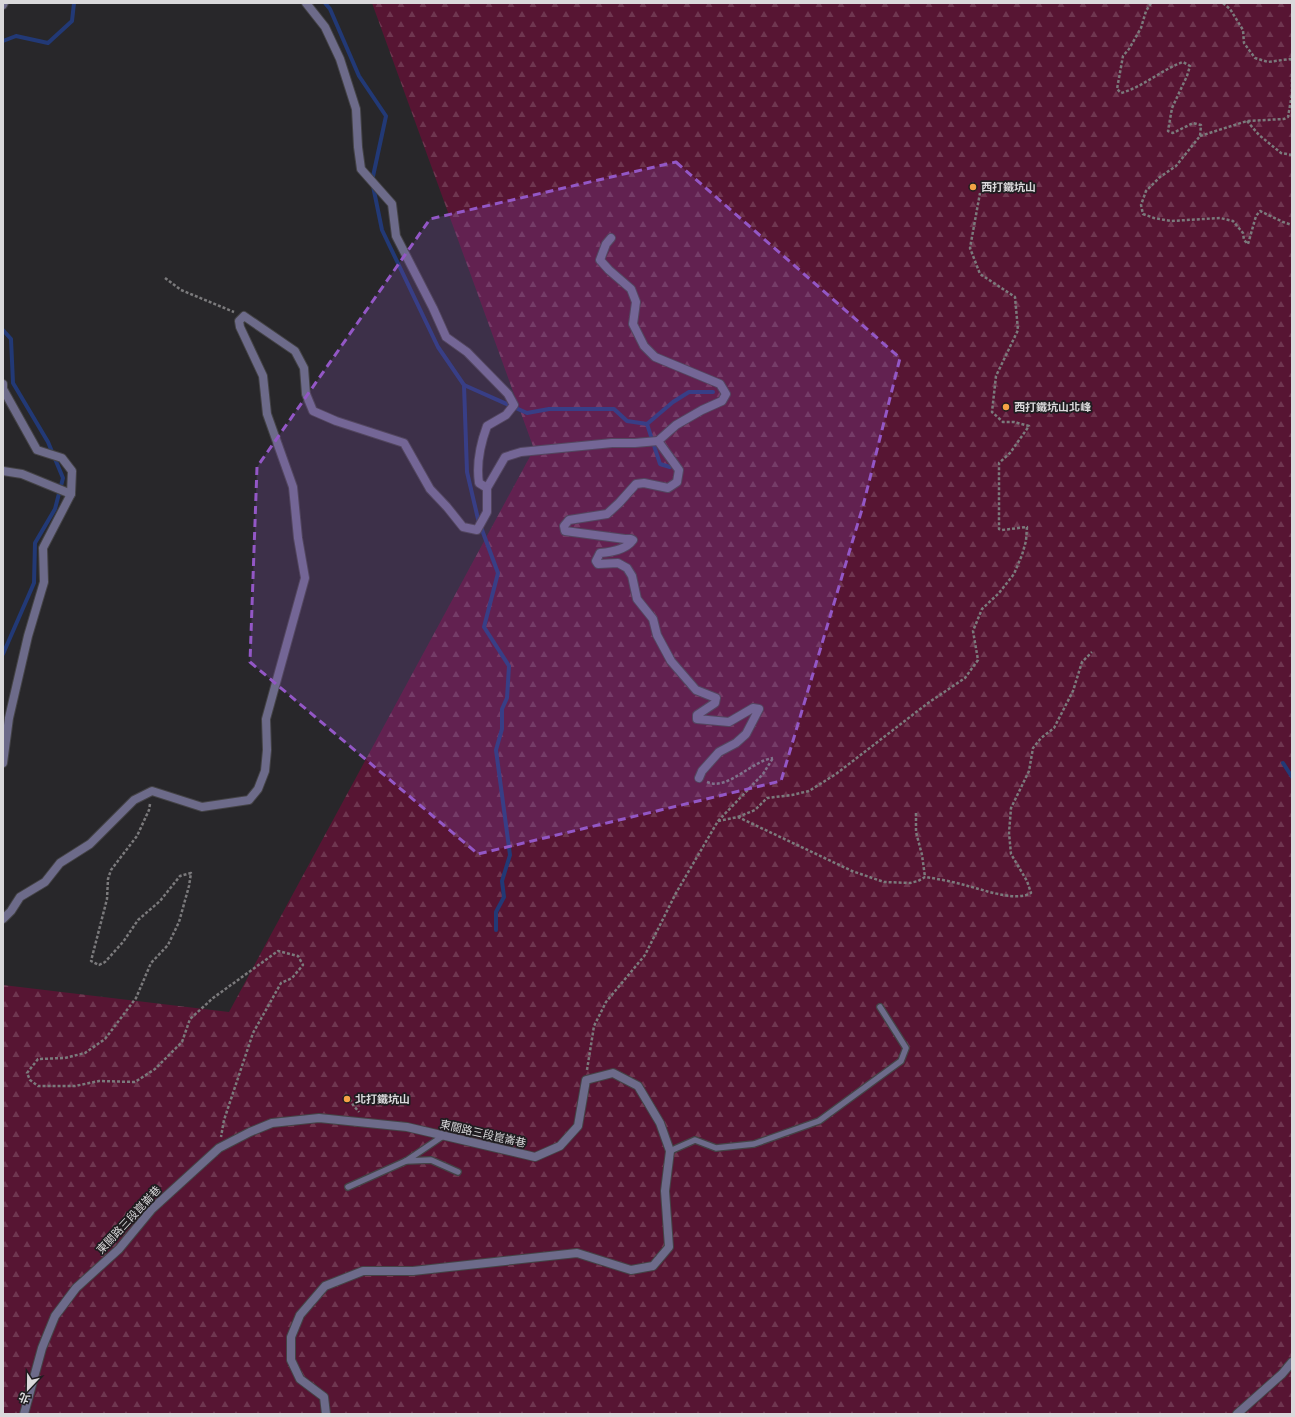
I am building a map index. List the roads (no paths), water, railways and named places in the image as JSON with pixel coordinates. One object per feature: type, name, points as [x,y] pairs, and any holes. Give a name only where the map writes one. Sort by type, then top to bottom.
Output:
[{"type":"street","points":[[306,3],[325,27],[340,59],[356,109],[361,170],[392,204],[396,236],[433,308],[446,337],[467,352],[508,394],[514,406],[506,415],[487,426],[480,445],[477,470],[479,483],[487,488]]},
{"type":"street","points":[[3,919],[11,911],[20,897],[45,882],[60,862],[90,844],[134,800],[152,792],[202,807],[249,800],[258,789],[265,771],[267,750],[266,719],[305,578],[298,538],[293,487],[268,414],[263,376],[240,327],[239,321],[244,316],[295,352],[304,368],[306,394],[313,411],[336,422],[404,443],[430,489],[463,527],[477,530],[487,512],[487,488],[505,457],[521,452],[612,443],[658,441],[676,425],[702,410],[722,401],[726,394],[720,384],[655,357],[644,346],[633,324],[636,302],[631,289],[600,260],[606,244],[611,238]]},
{"type":"street","points":[[3,384],[38,450],[62,458],[72,471],[71,494],[43,548],[44,582],[28,636],[9,718],[3,763]]},
{"type":"street","points":[[658,441],[679,470],[677,482],[668,488],[644,483],[636,484],[619,503],[606,514],[568,520],[564,526],[565,531],[633,540],[630,544],[616,551],[600,553],[596,561],[598,564],[618,563],[627,568],[632,576],[637,599],[653,619],[658,634],[671,661],[696,690],[716,698],[715,703],[697,715],[697,719],[729,722],[753,708],[759,709],[746,734],[736,743],[719,752],[702,771],[699,778]]},
{"type":"street","points":[[3,471],[22,474],[71,494]]},
{"type":"street","name":"東關路三段崑崙巷","points":[[24,1414],[42,1348],[55,1316],[76,1288],[119,1249],[152,1209],[219,1148],[250,1132],[272,1123],[319,1118],[407,1127],[535,1157],[560,1146],[578,1126],[586,1080],[613,1073],[638,1086],[660,1123],[670,1151]]},
{"type":"street","points":[[326,1414],[324,1397],[300,1379],[291,1360],[291,1337],[300,1315],[325,1286],[363,1271],[413,1271],[577,1253],[631,1270],[653,1266],[669,1247],[665,1192],[670,1151]]},
{"type":"street","points":[[1238,1414],[1282,1374],[1292,1362]]},
{"type":"lane","points":[[670,1151],[695,1140],[716,1148],[754,1144],[819,1121],[900,1062],[906,1048],[880,1007]]},
{"type":"lane","points":[[348,1187],[406,1161],[443,1136]]},
{"type":"lane","points":[[406,1161],[431,1160],[458,1172]]},
{"type":"waterway","points":[[3,41],[16,36],[48,43],[72,21],[74,3]]},
{"type":"waterway","points":[[325,3],[330,9],[359,76],[386,116],[372,181],[382,230],[438,347],[464,385],[467,472],[478,519],[498,573],[484,627],[509,666],[507,698],[502,709],[502,729],[496,750],[510,855],[502,881],[504,897],[496,912],[496,930]]},
{"type":"waterway","points":[[3,330],[11,339],[13,383],[48,442],[63,478],[55,509],[35,543],[34,583],[3,654]]},
{"type":"waterway","points":[[464,385],[527,413],[549,409],[614,409],[627,421],[647,424],[673,402],[689,392],[713,392]]},
{"type":"waterway","points":[[647,424],[660,464],[670,467]]},
{"type":"waterway","points":[[1283,763],[1292,777]]},
{"type":"place","name":"西打鐵坑山","points":[[973,187]]},
{"type":"place","name":"西打鐵坑山北峰","points":[[1006,407]]},
{"type":"place","name":"北打鐵坑山","points":[[347,1099]]}]
